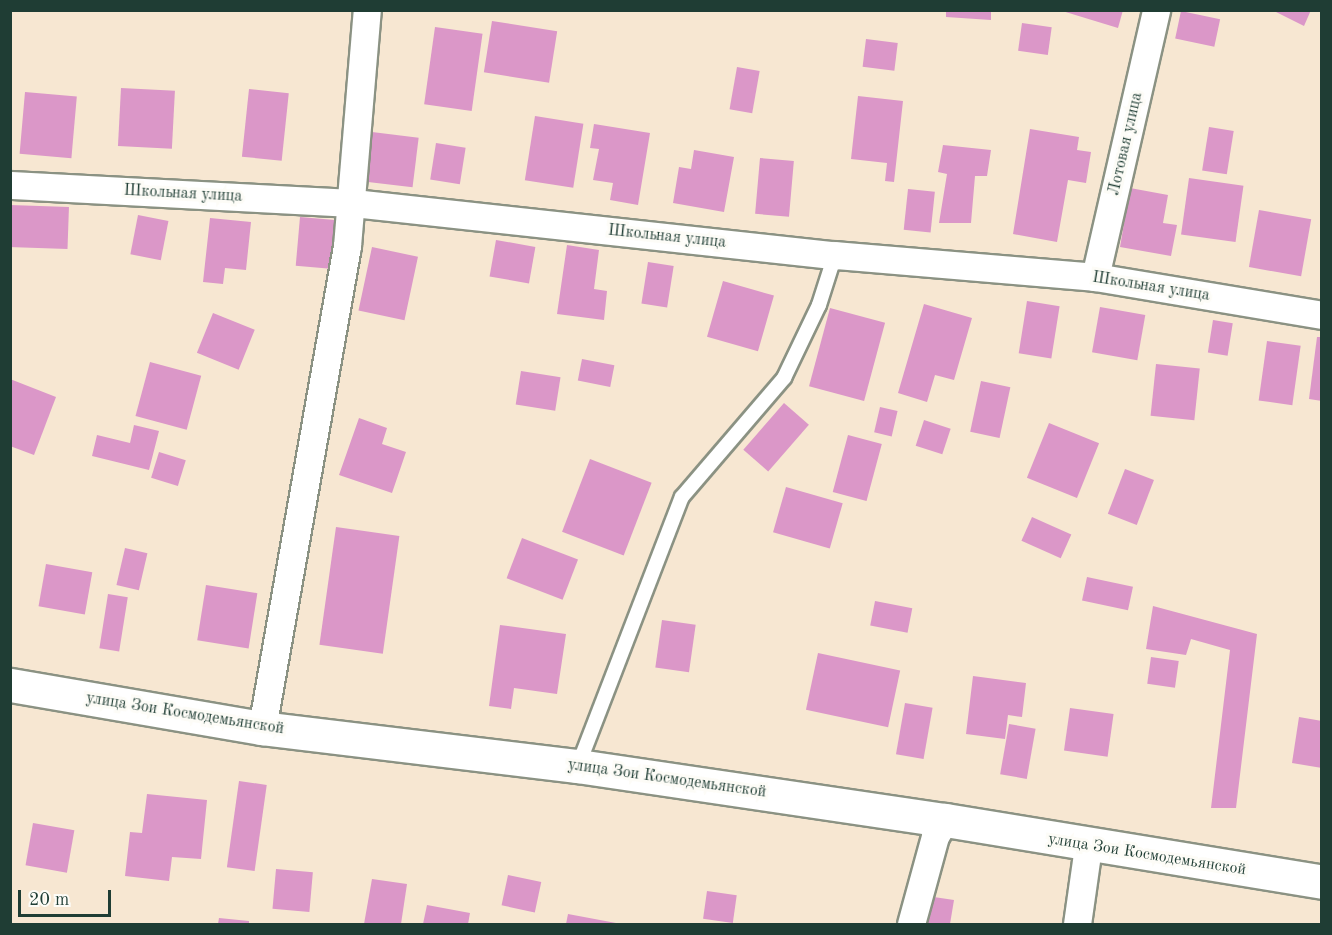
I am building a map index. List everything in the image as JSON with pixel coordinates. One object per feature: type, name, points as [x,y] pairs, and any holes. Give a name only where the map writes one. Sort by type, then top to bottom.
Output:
[{"type":"street","points":[[262,728],[313,454],[353,203],[351,167],[367,10]]},
{"type":"street","name":"Лотовая улица","points":[[1095,277],[1156,10]]},
{"type":"street","name":"Школьная улица","points":[[10,184],[353,203],[835,255],[1095,277],[1322,315]]},
{"type":"street","name":"улица Зои Космодемьянской","points":[[10,685],[262,728],[578,766],[945,820],[1088,847],[1322,882]]},
{"type":"street","points":[[911,924],[935,836],[945,820]]},
{"type":"street","points":[[1077,924],[1088,847]]},
{"type":"lane","points":[[578,766],[682,497],[784,378],[819,305],[835,255]]},
{"type":"building","points":[[946,10],[991,10],[991,20],[946,17]]},
{"type":"building","points":[[1059,10],[1123,10],[1118,28]]},
{"type":"building","points":[[1272,10],[1311,10],[1304,26]]},
{"type":"building","points":[[1181,11],[1220,19],[1214,47],[1175,38]]},
{"type":"building","points":[[492,21],[557,31],[549,83],[484,72]]},
{"type":"building","points":[[1022,23],[1052,27],[1048,55],[1018,51]]},
{"type":"building","points":[[435,27],[483,34],[472,111],[424,104]]},
{"type":"building","points":[[866,39],[898,43],[894,71],[863,67]]},
{"type":"building","points":[[737,67],[760,71],[752,113],[730,109]]},
{"type":"building","points":[[121,88],[175,91],[172,149],[118,146]]},
{"type":"building","points":[[249,89],[289,93],[282,161],[242,157]]},
{"type":"building","points":[[25,92],[77,97],[71,158],[20,154]]},
{"type":"building","points":[[858,96],[903,101],[894,182],[885,181],[887,163],[851,159]]},
{"type":"building","points":[[535,116],[583,124],[573,188],[525,180]]},
{"type":"building","points":[[594,124],[650,133],[638,205],[610,200],[613,183],[593,180],[599,149],[590,148]]},
{"type":"building","points":[[1209,127],[1234,131],[1227,174],[1202,170]]},
{"type":"building","points":[[1030,129],[1079,137],[1077,150],[1091,152],[1086,183],[1068,180],[1057,242],[1013,234]]},
{"type":"building","points":[[372,132],[419,138],[413,187],[366,182]]},
{"type":"building","points":[[436,143],[466,148],[460,184],[430,180]]},
{"type":"building","points":[[943,145],[991,150],[987,176],[975,176],[971,223],[939,223],[947,174],[938,172]]},
{"type":"building","points":[[694,150],[734,157],[724,212],[673,203],[679,167],[691,169]]},
{"type":"building","points":[[760,158],[794,161],[789,217],[755,214]]},
{"type":"building","points":[[1189,178],[1243,186],[1236,242],[1181,234]]},
{"type":"building","points":[[1130,188],[1168,195],[1163,223],[1177,225],[1171,256],[1120,247]]},
{"type":"building","points":[[908,189],[935,192],[931,233],[904,230]]},
{"type":"building","points":[[10,205],[69,207],[67,249],[10,247]]},
{"type":"building","points":[[1259,210],[1311,219],[1301,276],[1249,267]]},
{"type":"building","points":[[138,215],[168,221],[161,260],[130,254]]},
{"type":"building","points":[[300,217],[335,220],[331,269],[296,266]]},
{"type":"building","points":[[210,218],[251,222],[246,270],[225,268],[223,284],[203,282]]},
{"type":"building","points":[[496,240],[535,247],[529,283],[490,276]]},
{"type":"building","points":[[567,245],[599,250],[594,289],[607,291],[604,320],[557,314]]},
{"type":"building","points":[[372,247],[418,257],[404,320],[358,311]]},
{"type":"building","points":[[648,262],[674,266],[667,308],[641,303]]},
{"type":"building","points":[[723,281],[774,296],[758,351],[707,337]]},
{"type":"building","points":[[1027,301],[1060,306],[1051,359],[1019,353]]},
{"type":"building","points":[[924,304],[972,318],[954,380],[935,375],[927,402],[898,393]]},
{"type":"building","points":[[1100,307],[1145,315],[1137,360],[1092,352]]},
{"type":"building","points":[[830,308],[885,323],[864,401],[809,386]]},
{"type":"building","points":[[213,313],[255,330],[239,370],[197,353]]},
{"type":"building","points":[[1213,320],[1233,323],[1228,356],[1208,353]]},
{"type":"building","points":[[1317,337],[1322,337],[1322,401],[1309,399]]},
{"type":"building","points":[[1267,341],[1301,346],[1292,405],[1259,400]]},
{"type":"building","points":[[582,359],[614,365],[610,387],[578,381]]},
{"type":"building","points":[[150,362],[201,376],[187,430],[136,416]]},
{"type":"building","points":[[1156,364],[1200,369],[1194,420],[1151,416]]},
{"type":"building","points":[[521,371],[561,377],[555,411],[516,405]]},
{"type":"building","points":[[10,379],[56,397],[34,455],[10,446]]},
{"type":"building","points":[[981,381],[1010,387],[1000,438],[970,432]]},
{"type":"building","points":[[784,403],[809,425],[768,471],[743,450]]},
{"type":"building","points":[[880,407],[898,411],[892,436],[874,432]]},
{"type":"building","points":[[359,418],[387,428],[382,444],[406,452],[392,493],[339,475]]},
{"type":"building","points":[[924,420],[951,429],[942,454],[916,446]]},
{"type":"building","points":[[1049,423],[1099,443],[1077,498],[1027,478]]},
{"type":"building","points":[[134,425],[159,431],[149,470],[92,456],[97,435],[130,443]]},
{"type":"building","points":[[848,435],[882,444],[867,501],[833,492]]},
{"type":"building","points":[[159,452],[186,460],[178,486],[151,478]]},
{"type":"building","points":[[590,459],[652,483],[624,555],[562,532]]},
{"type":"building","points":[[1125,469],[1154,480],[1137,525],[1108,514]]},
{"type":"building","points":[[786,487],[843,503],[830,548],[773,532]]},
{"type":"building","points":[[1032,517],[1071,534],[1061,558],[1021,541]]},
{"type":"building","points":[[336,527],[399,536],[383,654],[319,645]]},
{"type":"building","points":[[522,538],[578,560],[563,600],[507,578]]},
{"type":"building","points":[[125,548],[147,553],[139,590],[116,585]]},
{"type":"building","points":[[46,564],[92,572],[85,615],[39,606]]},
{"type":"building","points":[[1087,577],[1133,587],[1128,610],[1082,600]]},
{"type":"building","points":[[206,585],[257,593],[249,648],[197,640]]},
{"type":"building","points":[[108,594],[128,597],[119,651],[99,648]]},
{"type":"building","points":[[875,601],[912,608],[908,633],[870,626]]},
{"type":"building","points":[[1153,606],[1257,634],[1236,808],[1211,808],[1230,650],[1191,639],[1186,655],[1146,649]]},
{"type":"building","points":[[662,620],[696,625],[689,672],[655,668]]},
{"type":"building","points":[[500,625],[566,634],[557,694],[514,688],[511,709],[489,706]]},
{"type":"building","points":[[818,653],[900,670],[888,727],[806,710]]},
{"type":"building","points":[[1151,657],[1179,661],[1175,688],[1147,684]]},
{"type":"building","points":[[973,676],[1026,683],[1022,717],[1008,715],[1005,739],[966,734]]},
{"type":"building","points":[[905,703],[933,708],[924,759],[896,754]]},
{"type":"building","points":[[1070,708],[1114,714],[1108,757],[1064,751]]},
{"type":"building","points":[[1299,717],[1322,721],[1322,768],[1292,763]]},
{"type":"building","points":[[1009,724],[1036,729],[1027,779],[1000,774]]},
{"type":"building","points":[[239,781],[267,785],[255,871],[227,867]]},
{"type":"building","points":[[147,794],[207,800],[201,859],[172,857],[169,881],[125,876],[130,832],[142,833]]},
{"type":"building","points":[[33,823],[74,830],[67,873],[26,865]]},
{"type":"building","points":[[276,869],[313,872],[309,912],[273,909]]},
{"type":"building","points":[[508,875],[541,882],[535,912],[502,905]]},
{"type":"building","points":[[372,879],[407,884],[401,924],[364,924]]},
{"type":"building","points":[[707,891],[737,895],[733,923],[703,919]]},
{"type":"building","points":[[927,896],[954,900],[950,924],[922,924]]},
{"type":"building","points":[[427,905],[470,913],[468,924],[423,924]]},
{"type":"building","points":[[568,914],[616,923],[616,924],[566,924]]},
{"type":"building","points":[[219,918],[249,921],[249,924],[218,924]]}]
